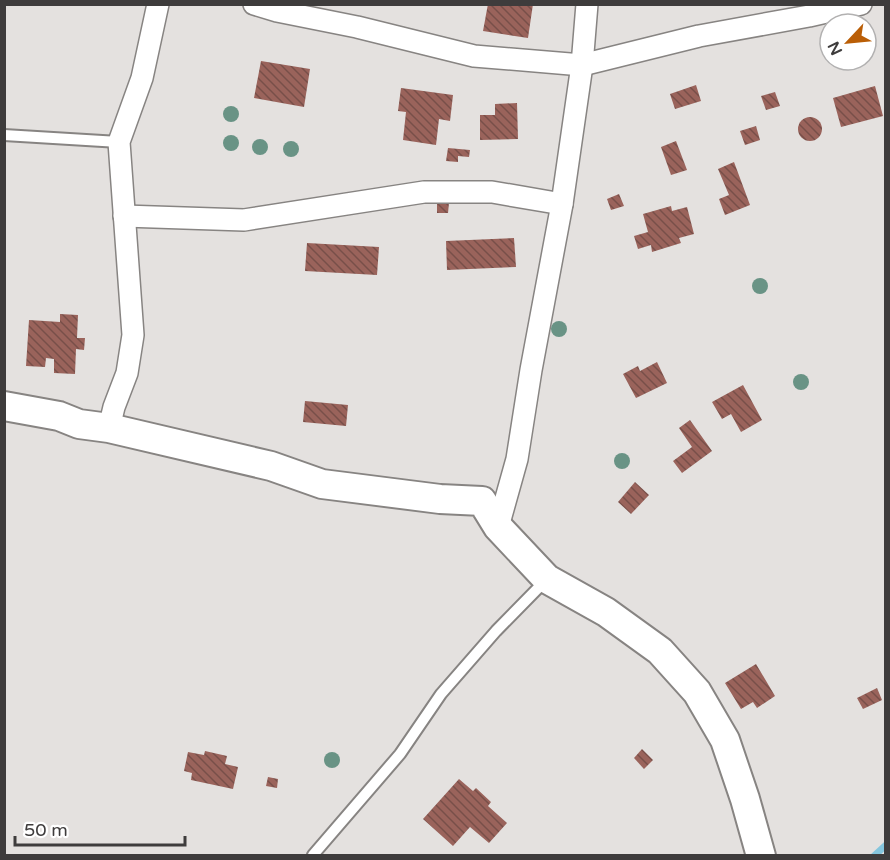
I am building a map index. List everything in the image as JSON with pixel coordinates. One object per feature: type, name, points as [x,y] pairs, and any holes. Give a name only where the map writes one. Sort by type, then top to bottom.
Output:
[{"type":"street","points":[[108,428],[127,373],[133,335],[119,142],[142,78],[158,4]]},
{"type":"street","points":[[254,4],[474,56],[582,65],[699,36],[861,4]]},
{"type":"street","points":[[498,527],[517,459],[562,204],[582,65],[587,4]]},
{"type":"street","points":[[124,216],[244,220],[424,192],[492,192],[562,204]]},
{"type":"street","points":[[4,405],[59,416],[79,424],[108,428],[271,466],[322,484],[440,499],[482,501],[498,527],[547,579],[606,612],[660,651],[697,693],[725,740],[761,855]]},
{"type":"lane","points":[[4,135],[119,142]]},
{"type":"lane","points":[[313,855],[400,754],[441,694],[496,631],[547,579]]},
{"type":"building","points":[[488,4],[533,4],[528,38],[483,31]]},
{"type":"building","points":[[261,61],[310,69],[304,107],[254,98]]},
{"type":"building","points":[[696,85],[701,101],[675,109],[670,94]]},
{"type":"building","points":[[875,86],[883,116],[841,127],[833,98]]},
{"type":"building","points":[[401,88],[453,95],[450,121],[439,119],[436,145],[403,140],[406,112],[398,111]]},
{"type":"building","points":[[775,92],[780,106],[766,110],[761,96]]},
{"type":"building","points":[[517,103],[518,139],[480,140],[480,115],[495,115],[495,104]]},
{"type":"building","points":[[810,117],[818,121],[822,129],[818,137],[810,141],[802,137],[798,129],[802,121]]},
{"type":"building","points":[[756,126],[760,140],[745,145],[740,131]]},
{"type":"building","points":[[676,141],[687,170],[671,175],[661,147]]},
{"type":"building","points":[[448,148],[470,150],[469,157],[458,156],[458,162],[446,161]]},
{"type":"building","points":[[734,162],[750,205],[725,215],[719,199],[729,195],[718,169]]},
{"type":"building","points":[[619,194],[624,206],[611,210],[607,199]]},
{"type":"building","points":[[437,203],[449,203],[448,213],[437,213]]},
{"type":"building","points":[[671,206],[672,211],[687,207],[694,234],[679,238],[681,243],[652,252],[651,245],[638,249],[634,236],[648,232],[643,214]]},
{"type":"building","points":[[514,238],[516,267],[447,270],[446,241]]},
{"type":"building","points":[[307,243],[379,247],[377,275],[305,271]]},
{"type":"building","points":[[60,314],[78,315],[77,338],[85,338],[84,350],[76,349],[75,374],[54,373],[54,359],[46,358],[45,367],[26,366],[29,320],[60,322]]},
{"type":"building","points":[[657,362],[667,383],[636,398],[623,374],[638,366],[640,371]]},
{"type":"building","points":[[743,385],[762,420],[741,432],[731,414],[722,419],[712,402]]},
{"type":"building","points":[[305,401],[348,405],[346,426],[303,422]]},
{"type":"building","points":[[690,420],[712,451],[682,473],[673,461],[692,447],[679,428]]},
{"type":"building","points":[[635,482],[649,495],[631,514],[618,502]]},
{"type":"building","points":[[756,664],[775,696],[757,708],[753,702],[741,709],[725,683]]},
{"type":"building","points":[[877,688],[882,700],[863,709],[857,698]]},
{"type":"building","points":[[642,749],[653,760],[644,769],[634,758]]},
{"type":"building","points":[[205,751],[227,756],[225,764],[238,767],[233,789],[191,780],[192,773],[184,771],[188,752],[204,755]]},
{"type":"building","points":[[268,777],[278,779],[277,788],[266,786]]},
{"type":"building","points":[[459,779],[473,791],[476,788],[491,802],[488,806],[507,823],[489,843],[470,827],[453,846],[423,819]]},
{"type":"waterway","points":[[874,856],[886,845]]}]
